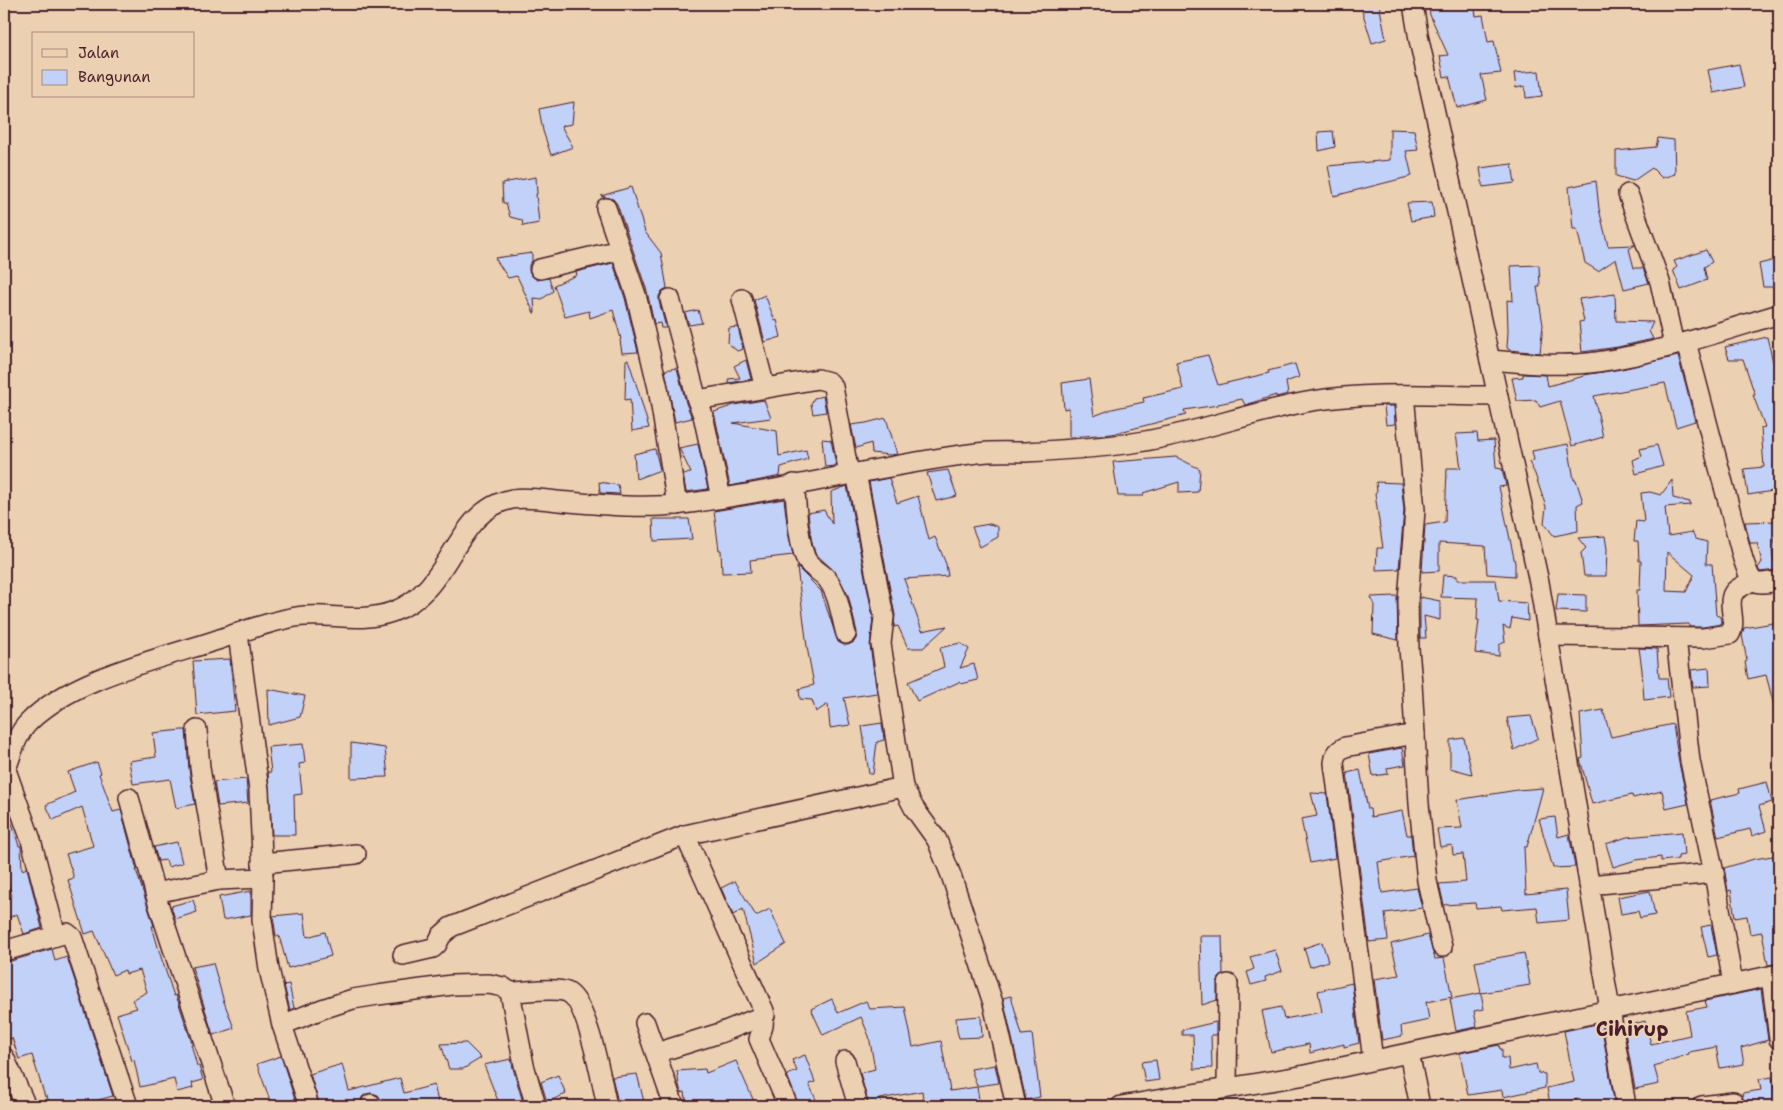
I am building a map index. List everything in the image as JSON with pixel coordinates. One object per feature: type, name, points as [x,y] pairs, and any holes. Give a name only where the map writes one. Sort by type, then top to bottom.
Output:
[{"type":"street","points":[[1413,4],[1419,40],[1539,582],[1626,1106]]},
{"type":"street","points":[[1628,194],[1680,343],[1743,559],[1752,580],[1760,584],[1779,581]]},
{"type":"street","points":[[606,208],[636,295],[658,388],[677,505]]},
{"type":"street","points":[[540,269],[620,250]]},
{"type":"street","points":[[742,299],[765,388]]},
{"type":"street","points":[[670,300],[697,400],[703,415],[721,498]]},
{"type":"street","points":[[1490,360],[1539,364],[1596,362],[1778,320]]},
{"type":"street","points":[[697,400],[818,379],[829,382],[833,387],[884,617],[881,644],[903,787],[914,808],[937,840],[951,875],[993,1003],[1016,1106]]},
{"type":"street","points":[[56,936],[31,840],[5,772],[23,728],[40,711],[63,696],[126,668],[238,634],[273,621],[303,616],[364,619],[394,611],[414,601],[432,583],[468,527],[483,511],[498,503],[522,498],[583,503],[677,505],[978,453],[1057,450],[1138,442],[1200,430],[1275,408],[1318,400],[1389,394],[1498,396]]},
{"type":"street","points":[[1404,395],[1416,510],[1408,601],[1409,649],[1419,804],[1427,881],[1442,947]]},
{"type":"street","points":[[794,484],[805,558],[811,566],[827,578],[833,589],[846,634]]},
{"type":"street","points":[[1548,636],[1704,638],[1730,634],[1733,626],[1733,595],[1739,588],[1752,580]]},
{"type":"street","points":[[238,634],[259,790],[263,870],[262,920],[269,969],[282,1025],[309,1106]]},
{"type":"street","points":[[1676,638],[1690,761],[1714,873],[1734,984]]},
{"type":"street","points":[[197,730],[200,768],[219,880]]},
{"type":"street","points":[[1373,1060],[1334,763],[1335,756],[1339,750],[1345,747],[1415,734]]},
{"type":"street","points":[[403,955],[433,948],[441,936],[451,927],[685,834],[903,787]]},
{"type":"street","points":[[129,798],[156,893],[225,1106]]},
{"type":"street","points":[[685,834],[765,1015],[760,1039],[788,1106]]},
{"type":"street","points":[[156,893],[263,870],[356,854]]},
{"type":"street","points":[[1590,885],[1714,873]]},
{"type":"street","points":[[4,951],[67,933],[72,937],[128,1106]]},
{"type":"street","points":[[1121,1106],[1300,1076],[1775,975],[1779,1038]]},
{"type":"street","points":[[282,1025],[353,999],[452,985],[489,984],[503,987],[510,992],[560,990],[569,993],[578,1003],[589,1030],[607,1106]]},
{"type":"street","points":[[1227,1088],[1228,984]]},
{"type":"street","points":[[510,992],[524,1065],[536,1106]]},
{"type":"street","points":[[656,1053],[720,1033],[765,1015]]},
{"type":"street","points":[[645,1023],[674,1106]]},
{"type":"street","points":[[1408,1053],[1420,1106]]},
{"type":"street","points":[[5,1061],[26,1106]]},
{"type":"street","points":[[845,1062],[858,1106]]},
{"type":"street","points":[[1702,1106],[1733,1102]]},
{"type":"building","points":[[1360,4],[1379,4],[1386,39],[1372,43]]},
{"type":"building","points":[[1428,4],[1474,4],[1476,16],[1483,15],[1488,42],[1494,41],[1501,73],[1481,75],[1487,100],[1457,108],[1449,76],[1444,77],[1440,56],[1448,55],[1430,15]]},
{"type":"building","points":[[1739,64],[1744,87],[1713,93],[1708,70]]},
{"type":"building","points":[[1539,71],[1542,96],[1526,98],[1525,86],[1516,88],[1514,73]]},
{"type":"building","points":[[574,102],[572,124],[561,126],[573,147],[551,155],[543,131],[539,109]]},
{"type":"building","points":[[1390,129],[1414,130],[1418,150],[1406,151],[1412,176],[1334,196],[1328,166],[1390,160]]},
{"type":"building","points":[[1333,131],[1335,147],[1319,151],[1318,132]]},
{"type":"building","points":[[1658,138],[1674,140],[1675,174],[1662,178],[1652,168],[1633,181],[1616,176],[1616,151],[1656,147]]},
{"type":"building","points":[[1512,164],[1515,183],[1483,187],[1480,168]]},
{"type":"building","points":[[536,177],[539,223],[523,226],[522,220],[510,217],[506,203],[503,203],[502,183]]},
{"type":"building","points":[[1596,181],[1599,209],[1608,246],[1635,245],[1629,249],[1634,268],[1643,268],[1649,283],[1624,289],[1616,259],[1598,271],[1585,263],[1577,229],[1573,229],[1569,187]]},
{"type":"building","points":[[631,187],[645,232],[661,253],[667,288],[662,291],[659,301],[666,328],[661,328],[660,323],[654,324],[647,291],[617,204],[613,199],[601,196]]},
{"type":"building","points":[[1432,202],[1434,217],[1411,221],[1407,203]]},
{"type":"building","points":[[1706,250],[1712,262],[1704,267],[1707,280],[1681,290],[1673,270],[1677,267],[1674,261]]},
{"type":"building","points":[[532,253],[529,271],[537,280],[549,278],[553,291],[542,299],[534,298],[535,313],[517,276],[508,278],[495,258]]},
{"type":"building","points":[[1779,259],[1779,287],[1763,287],[1759,264]]},
{"type":"building","points":[[613,263],[625,298],[638,352],[622,353],[621,339],[613,310],[590,318],[589,311],[565,317],[554,285],[577,275],[576,272]]},
{"type":"building","points":[[1539,265],[1540,287],[1537,287],[1543,325],[1540,353],[1510,350],[1507,348],[1507,300],[1513,301],[1511,266]]},
{"type":"building","points":[[1615,294],[1616,321],[1653,322],[1649,331],[1653,339],[1618,347],[1582,352],[1579,322],[1584,321],[1579,299]]},
{"type":"building","points":[[765,295],[775,321],[777,320],[781,337],[765,342],[754,300]]},
{"type":"building","points":[[698,310],[702,323],[689,325],[685,313]]},
{"type":"building","points":[[738,327],[743,349],[737,351],[728,343],[729,328]]},
{"type":"building","points":[[1767,337],[1779,380],[1779,490],[1748,495],[1744,469],[1764,467],[1761,428],[1765,427],[1753,395],[1755,395],[1743,359],[1729,359],[1725,347]]},
{"type":"building","points":[[1208,355],[1218,385],[1269,373],[1268,371],[1295,364],[1299,377],[1286,382],[1288,394],[1276,397],[1276,395],[1245,405],[1242,399],[1184,410],[1186,415],[1112,434],[1069,437],[1069,408],[1064,409],[1062,383],[1089,379],[1094,416],[1112,409],[1144,402],[1143,398],[1183,389],[1176,362]]},
{"type":"building","points":[[1678,356],[1695,421],[1676,427],[1665,383],[1594,396],[1603,437],[1572,446],[1560,401],[1540,407],[1536,400],[1517,401],[1512,378],[1523,377],[1523,374],[1546,375],[1548,386],[1584,375],[1622,369]]},
{"type":"building","points":[[628,359],[649,428],[632,431],[630,399],[625,400],[626,360]]},
{"type":"building","points":[[746,360],[751,379],[729,383],[728,379],[740,378],[734,366]]},
{"type":"building","points":[[677,368],[692,418],[675,422],[665,370]]},
{"type":"building","points":[[823,396],[826,412],[813,414],[811,404],[814,398]]},
{"type":"building","points":[[764,400],[771,418],[733,423],[777,431],[779,456],[806,450],[808,459],[781,467],[780,476],[730,486],[714,412],[734,405]]},
{"type":"building","points":[[1384,406],[1394,406],[1395,424],[1386,425]]},
{"type":"building","points":[[886,418],[897,454],[872,453],[871,443],[856,448],[851,425]]},
{"type":"building","points":[[1477,433],[1478,441],[1494,440],[1496,468],[1502,469],[1506,486],[1499,487],[1515,563],[1515,576],[1487,574],[1485,546],[1439,543],[1439,571],[1422,572],[1425,525],[1445,522],[1447,468],[1461,468],[1456,434]]},
{"type":"building","points":[[822,439],[831,440],[836,465],[834,466],[825,467]]},
{"type":"building","points":[[698,444],[708,489],[686,492],[683,474],[691,473],[679,448]]},
{"type":"building","points":[[1568,444],[1574,480],[1576,480],[1583,502],[1577,505],[1578,531],[1554,536],[1544,523],[1546,507],[1529,462],[1534,460],[1532,451]]},
{"type":"building","points":[[1657,445],[1663,466],[1636,474],[1633,460],[1642,456],[1640,449]]},
{"type":"building","points":[[655,449],[660,470],[636,479],[634,454]]},
{"type":"building","points":[[1176,457],[1200,469],[1198,492],[1179,493],[1179,482],[1143,493],[1144,496],[1118,496],[1113,462]]},
{"type":"building","points":[[948,470],[957,496],[936,501],[927,473]]},
{"type":"building","points":[[889,478],[897,503],[918,496],[929,540],[935,537],[946,564],[948,576],[904,579],[922,631],[947,626],[923,648],[908,648],[898,626],[894,627],[895,615],[869,482]]},
{"type":"building","points":[[1672,480],[1673,498],[1690,502],[1690,505],[1665,507],[1668,536],[1692,532],[1696,539],[1707,542],[1706,564],[1712,564],[1716,615],[1721,617],[1721,624],[1703,627],[1689,627],[1689,624],[1638,626],[1637,590],[1640,590],[1641,561],[1639,561],[1638,541],[1634,541],[1636,521],[1644,522],[1641,493],[1650,492],[1661,495]],"holes":[[[1667,552],[1694,575],[1686,592],[1666,591]]]},
{"type":"building","points":[[599,482],[618,485],[620,494],[600,493]]},
{"type":"building","points":[[1376,482],[1401,483],[1404,510],[1399,569],[1376,570],[1377,548],[1383,548],[1375,494],[1377,492]]},
{"type":"building","points":[[847,486],[873,617],[870,646],[877,693],[844,698],[850,725],[830,728],[828,704],[816,712],[812,700],[800,699],[799,689],[814,685],[807,647],[797,567],[821,591],[838,642],[848,645],[854,642],[857,632],[848,595],[836,573],[815,553],[808,513],[824,510],[832,524],[831,492]]},
{"type":"building","points":[[784,499],[793,555],[750,560],[751,572],[722,573],[721,550],[719,550],[714,511]]},
{"type":"building","points":[[653,519],[689,519],[692,539],[654,541]]},
{"type":"building","points":[[1779,521],[1779,536],[1774,537],[1776,550],[1772,551],[1776,570],[1760,572],[1758,568],[1762,562],[1757,543],[1750,543],[1745,522]]},
{"type":"building","points":[[990,524],[998,527],[998,537],[980,547],[972,527]]},
{"type":"building","points":[[1605,536],[1607,549],[1606,576],[1584,576],[1581,553],[1586,548],[1578,538]]},
{"type":"building","points":[[1443,575],[1457,576],[1457,580],[1496,580],[1499,601],[1527,603],[1528,621],[1512,618],[1510,629],[1503,626],[1505,642],[1499,645],[1499,656],[1475,653],[1479,620],[1477,620],[1478,598],[1441,597]]},
{"type":"building","points":[[1558,594],[1586,595],[1586,612],[1556,611]]},
{"type":"building","points":[[1397,596],[1398,640],[1373,634],[1374,605],[1371,597]]},
{"type":"building","points":[[1420,597],[1440,601],[1440,620],[1424,616],[1426,638],[1420,638]]},
{"type":"building","points":[[1779,622],[1779,709],[1775,709],[1766,675],[1748,679],[1742,635],[1744,628]]},
{"type":"building","points":[[960,643],[969,649],[960,668],[974,664],[978,680],[961,684],[959,682],[917,701],[908,682],[944,667],[940,648]]},
{"type":"building","points":[[1639,648],[1657,649],[1659,678],[1667,678],[1669,697],[1644,700]]},
{"type":"building","points":[[230,659],[235,711],[197,715],[193,661]]},
{"type":"building","points":[[1709,668],[1710,686],[1693,687],[1691,670]]},
{"type":"building","points":[[268,689],[305,696],[300,717],[269,725]]},
{"type":"building","points":[[1603,710],[1611,737],[1673,724],[1688,804],[1666,809],[1662,791],[1633,798],[1632,795],[1592,804],[1580,759],[1583,758],[1580,714]]},
{"type":"building","points":[[1531,716],[1538,738],[1514,750],[1507,718]]},
{"type":"building","points":[[882,723],[884,740],[877,742],[873,774],[869,774],[862,726]]},
{"type":"building","points":[[186,730],[189,769],[195,804],[176,808],[170,779],[133,784],[129,761],[156,757],[153,733]]},
{"type":"building","points":[[1464,738],[1472,774],[1450,768],[1450,740]]},
{"type":"building","points":[[351,743],[385,748],[388,777],[351,778]]},
{"type":"building","points":[[303,744],[305,763],[299,764],[302,794],[294,795],[295,835],[272,835],[268,772],[271,772],[268,747]]},
{"type":"building","points":[[1402,748],[1405,765],[1387,768],[1388,774],[1373,776],[1369,754]]},
{"type":"building","points":[[97,762],[101,773],[99,774],[113,812],[121,810],[136,870],[154,926],[152,926],[160,954],[192,1043],[197,1066],[199,1066],[203,1080],[192,1083],[193,1088],[177,1092],[174,1079],[140,1087],[134,1060],[132,1061],[117,1014],[137,1008],[132,1000],[147,992],[140,970],[126,974],[125,970],[113,975],[94,931],[85,934],[68,880],[74,878],[66,854],[93,846],[82,807],[53,820],[46,805],[75,792],[68,772]]},
{"type":"building","points":[[1360,770],[1371,817],[1402,811],[1407,835],[1411,835],[1413,856],[1378,862],[1382,893],[1417,888],[1422,908],[1385,913],[1388,940],[1369,942],[1347,773]]},
{"type":"building","points":[[246,779],[248,803],[218,806],[214,782]]},
{"type":"building","points":[[1767,782],[1772,802],[1759,806],[1766,831],[1752,836],[1750,829],[1718,837],[1710,800],[1740,793],[1739,789]]},
{"type":"building","points":[[1543,788],[1527,847],[1524,847],[1526,894],[1566,890],[1569,920],[1539,923],[1537,907],[1502,910],[1501,906],[1476,908],[1475,903],[1444,905],[1439,884],[1466,882],[1463,854],[1453,855],[1452,845],[1440,847],[1437,829],[1462,828],[1457,800],[1517,790]]},
{"type":"building","points":[[1311,793],[1327,794],[1335,858],[1310,863],[1301,819],[1317,816]]},
{"type":"building","points":[[4,808],[7,808],[19,846],[21,846],[22,870],[27,868],[42,928],[24,934],[17,914],[4,920],[4,900],[12,896],[4,875]]},
{"type":"building","points":[[1555,817],[1558,837],[1569,834],[1575,867],[1553,868],[1539,819]]},
{"type":"building","points":[[1682,832],[1684,855],[1678,856],[1678,859],[1661,861],[1661,857],[1636,860],[1613,867],[1606,844],[1627,837]]},
{"type":"building","points":[[177,842],[182,863],[168,867],[166,860],[158,861],[154,847]]},
{"type":"building","points":[[1779,855],[1779,963],[1768,965],[1762,932],[1750,934],[1747,916],[1735,918],[1731,890],[1728,891],[1724,868],[1754,859]]},
{"type":"building","points":[[735,881],[756,916],[770,909],[786,944],[757,963],[743,909],[733,915],[721,888]]},
{"type":"building","points":[[251,891],[251,915],[223,920],[219,897]]},
{"type":"building","points":[[1650,891],[1655,915],[1640,918],[1638,911],[1621,914],[1618,897]]},
{"type":"building","points":[[193,900],[197,912],[175,919],[171,906]]},
{"type":"building","points":[[304,913],[307,937],[325,932],[331,956],[288,968],[279,936],[276,936],[273,916]]},
{"type":"building","points":[[1711,925],[1717,955],[1708,957],[1701,927]]},
{"type":"building","points":[[1428,935],[1435,959],[1444,958],[1452,997],[1426,1002],[1429,1020],[1401,1026],[1402,1036],[1382,1040],[1374,979],[1399,975],[1391,944]]},
{"type":"building","points":[[1200,936],[1222,936],[1223,974],[1217,983],[1217,1000],[1202,1005]]},
{"type":"building","points":[[1322,942],[1328,961],[1310,967],[1304,948]]},
{"type":"building","points":[[52,949],[55,961],[67,957],[113,1096],[76,1106],[50,1106],[47,1096],[45,1097],[32,1055],[19,1059],[12,1038],[8,1039],[4,1027],[4,963]]},
{"type":"building","points":[[1275,950],[1282,971],[1265,977],[1266,981],[1251,985],[1247,972],[1254,969],[1250,957]]},
{"type":"building","points":[[1524,953],[1530,985],[1481,993],[1475,962]]},
{"type":"building","points":[[213,963],[224,1002],[234,1028],[213,1035],[192,967]]},
{"type":"building","points":[[1352,983],[1359,1043],[1344,1047],[1344,1044],[1310,1053],[1309,1044],[1271,1052],[1262,1011],[1281,1007],[1284,1019],[1322,1012],[1318,991]]},
{"type":"building","points":[[289,984],[294,1008],[290,1010],[284,985]]},
{"type":"building","points":[[1761,989],[1768,1040],[1741,1048],[1744,1064],[1720,1068],[1716,1047],[1689,1052],[1689,1054],[1654,1066],[1659,1084],[1635,1089],[1624,1027],[1645,1021],[1651,1044],[1690,1035],[1686,1011],[1707,1007],[1705,1001]]},
{"type":"building","points":[[1481,993],[1484,1009],[1474,1011],[1477,1027],[1456,1031],[1450,999]]},
{"type":"building","points":[[1011,996],[1022,1035],[1032,1034],[1040,1097],[1026,1100],[1003,998]]},
{"type":"building","points":[[832,999],[838,1013],[866,1001],[870,1009],[905,1007],[913,1047],[941,1041],[950,1091],[977,1087],[980,1106],[924,1106],[922,1091],[880,1099],[882,1106],[869,1106],[860,1073],[875,1069],[869,1036],[861,1017],[823,1035],[811,1009]]},
{"type":"building","points":[[981,1016],[982,1037],[959,1038],[956,1018]]},
{"type":"building","points":[[1216,1022],[1216,1035],[1211,1035],[1212,1068],[1194,1069],[1193,1035],[1182,1035],[1182,1030]]},
{"type":"building","points":[[1601,1023],[1615,1106],[1581,1106],[1580,1099],[1550,1104],[1547,1088],[1574,1082],[1564,1031]]},
{"type":"building","points":[[466,1043],[481,1058],[463,1069],[449,1069],[441,1044]]},
{"type":"building","points":[[1499,1045],[1500,1049],[1502,1049],[1502,1058],[1508,1058],[1509,1070],[1536,1064],[1538,1073],[1545,1074],[1545,1088],[1503,1097],[1502,1090],[1468,1095],[1460,1053]]},
{"type":"building","points":[[805,1055],[815,1082],[809,1084],[819,1106],[799,1106],[787,1075],[797,1071],[792,1060]]},
{"type":"building","points":[[281,1056],[295,1100],[272,1106],[257,1064]]},
{"type":"building","points":[[511,1059],[524,1106],[500,1106],[484,1065]]},
{"type":"building","points":[[1156,1060],[1159,1080],[1145,1082],[1141,1062]]},
{"type":"building","points":[[736,1061],[756,1106],[687,1106],[685,1092],[681,1093],[677,1071],[705,1069],[706,1073]]},
{"type":"building","points":[[342,1064],[349,1091],[400,1078],[404,1093],[434,1085],[439,1106],[383,1106],[378,1095],[371,1093],[362,1097],[360,1106],[320,1106],[310,1074]]},
{"type":"building","points":[[995,1065],[999,1083],[977,1086],[971,1069]]},
{"type":"building","points":[[637,1074],[645,1106],[618,1102],[612,1077]]},
{"type":"building","points":[[558,1075],[566,1094],[547,1102],[541,1082]]},
{"type":"building","points":[[1772,1077],[1777,1106],[1744,1106],[1742,1093],[1761,1090],[1759,1079]]},
{"type":"district","name":"Cihirup","points":[[1632,1029]]}]
